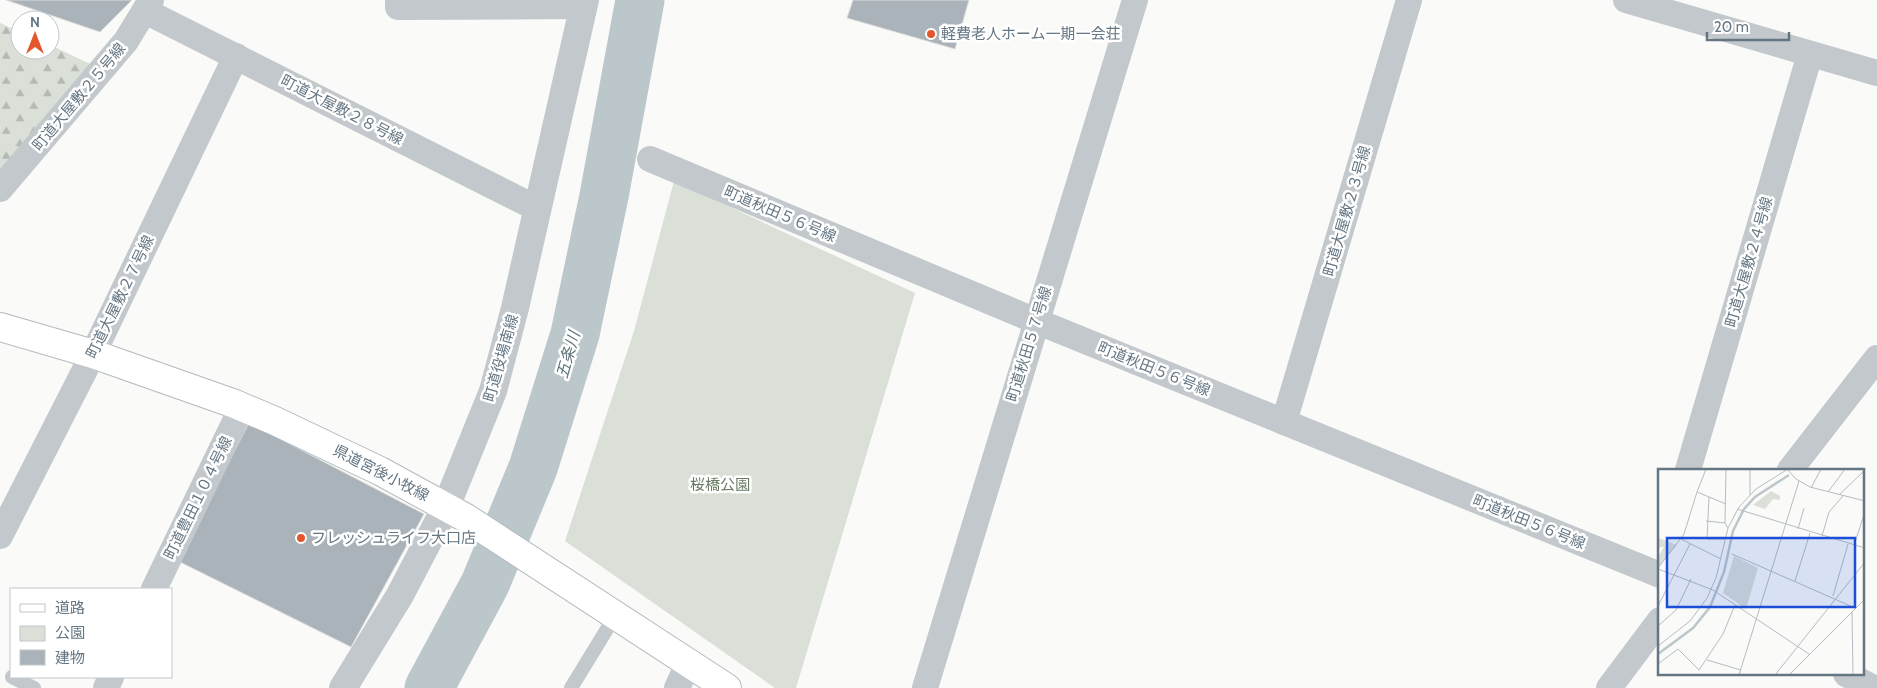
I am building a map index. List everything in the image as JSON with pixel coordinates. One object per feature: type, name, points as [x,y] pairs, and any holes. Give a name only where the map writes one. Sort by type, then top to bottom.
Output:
[{"type":"main road","name":"県道宮後小牧線","points":[[0,327],[93,354],[242,407],[380,471],[456,513],[727,688]]},
{"type":"street","points":[[398,0],[398,7],[584,3]]},
{"type":"street","name":"町道秋田５７号線","points":[[925,688],[1135,0]]},
{"type":"street","name":"町道大屋敷２３号線","points":[[1284,422],[1409,0]]},
{"type":"street","points":[[1626,0],[1810,54],[1875,65]]},
{"type":"street","name":"町道役場南線","points":[[343,688],[400,595],[456,513],[497,378],[515,308],[584,3]]},
{"type":"street","name":"町道大屋敷２８号線","points":[[148,5],[236,56],[538,209]]},
{"type":"street","name":"町道大屋敷２５号線","points":[[0,189],[103,70],[126,41],[148,5]]},
{"type":"street","name":"町道大屋敷２４号線","points":[[1688,469],[1810,54]]},
{"type":"street","name":"町道大屋敷２７号線","points":[[0,536],[93,354],[236,56]]},
{"type":"street","name":"町道秋田５６号線","points":[[650,159],[1036,321],[1658,572]]},
{"type":"street","points":[[1791,469],[1877,358]]},
{"type":"street","name":"町道豊田１０４号線","points":[[154,588],[242,407]]},
{"type":"street","points":[[1609,688],[1658,623]]},
{"type":"street","points":[[677,688],[688,662]]},
{"type":"street","points":[[1850,676],[1874,688]]},
{"type":"lane","points":[[571,688],[615,616]]},
{"type":"lane","points":[[16,678],[34,688]]},
{"type":"green space","points":[[0,23],[10,28],[10,60],[60,60],[60,50],[103,70],[0,189]]},
{"type":"green space","name":"桜橋公園","points":[[674,181],[915,293],[796,688],[775,688],[565,541],[634,331]]},
{"type":"building","points":[[6,0],[132,0],[100,32],[60,18],[60,10],[35,10]]},
{"type":"building","name":"軽費老人ホーム一期一会荘","points":[[853,0],[969,0],[955,49],[847,18]]},
{"type":"building","name":"フレッシュライフ大口店","points":[[249,423],[424,514],[351,647],[178,561]]},
{"type":"waterway","name":"五条川","points":[[429,688],[485,584],[533,468],[575,334],[604,196],[640,0]]},
{"type":"place","name":"軽費老人ホーム一期一会荘","points":[[931,34]]},
{"type":"place","name":"フレッシュライフ大口店","points":[[301,538]]}]
